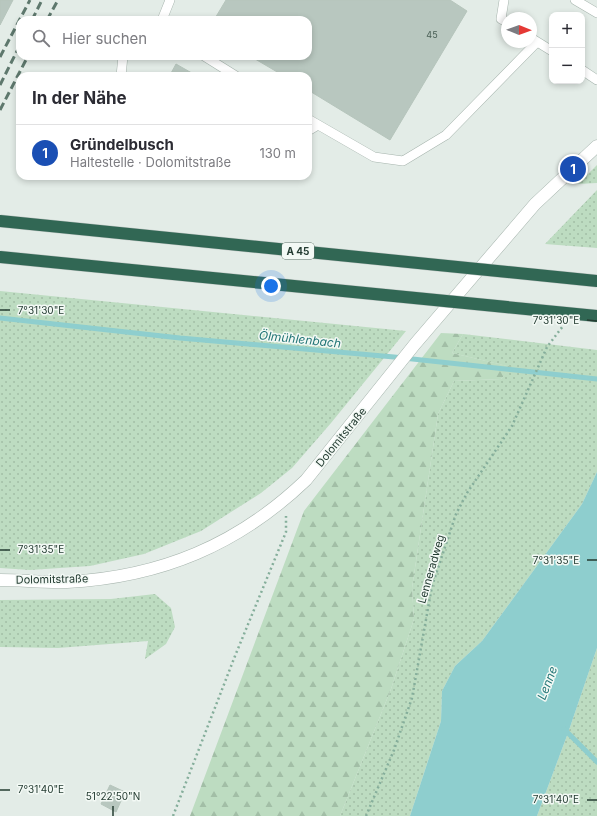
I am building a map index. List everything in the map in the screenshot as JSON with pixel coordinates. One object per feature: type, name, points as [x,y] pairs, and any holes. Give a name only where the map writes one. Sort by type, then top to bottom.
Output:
[{"type":"highway","name":"A 45","points":[[0,221],[597,281]]},
{"type":"highway","points":[[0,257],[597,316]]},
{"type":"street","name":"Dolomitstraße","points":[[0,580],[67,582],[125,575],[156,568],[185,558],[223,540],[255,521],[287,498],[306,480],[415,344],[535,204],[597,146]]},
{"type":"lane","points":[[164,16],[170,0]]},
{"type":"lane","points":[[502,12],[504,0]]},
{"type":"lane","points":[[575,0],[597,13]]},
{"type":"lane","points":[[537,42],[549,49]]},
{"type":"lane","points":[[312,121],[374,157],[403,161],[446,135],[527,48]]},
{"type":"lane","points":[[121,72],[122,60]]},
{"type":"lane","points":[[210,60],[230,72]]},
{"type":"lane","points":[[585,72],[597,80]]},
{"type":"lane","points":[[312,129],[318,125]]},
{"type":"path","name":"Lenneradweg","points":[[366,816],[394,750],[412,698],[432,586],[456,514],[467,493],[512,426],[539,364]]},
{"type":"path","points":[[173,816],[235,656],[286,532],[287,498]]},
{"type":"green space","points":[[597,165],[597,183],[578,184]]},
{"type":"green space","points":[[597,190],[597,248],[545,244]]},
{"type":"green space","points":[[0,291],[406,331],[292,468],[261,493],[201,531],[144,554],[90,566],[30,570],[0,568]]},
{"type":"green space","points":[[441,333],[463,334],[452,353],[512,367],[501,379],[454,381],[438,414],[412,588],[414,619],[391,689],[340,816],[190,816],[304,511]]},
{"type":"green space","points":[[463,334],[597,350],[597,472],[582,504],[482,641],[455,666],[442,691],[441,721],[410,816],[340,816],[391,689],[414,619],[412,588],[438,414],[454,381],[501,379],[511,367],[452,353]]},
{"type":"green space","points":[[155,594],[171,608],[175,627],[166,644],[145,659],[148,641],[58,648],[0,647],[0,600],[111,599]]},
{"type":"green space","points":[[597,648],[597,816],[537,816],[568,733]]},
{"type":"water","name":"Lenne","points":[[597,472],[597,648],[568,733],[537,816],[410,816],[441,721],[442,691],[455,666],[482,641],[582,504]]},
{"type":"building","points":[[0,0],[13,0],[0,25]]},
{"type":"building","points":[[226,0],[450,0],[467,11],[390,140],[312,92],[312,72],[277,72],[257,60],[312,60],[312,16],[216,16]]},
{"type":"building","points":[[176,64],[190,72],[172,72]]},
{"type":"building","points":[[110,785],[125,792],[116,812],[101,804]]},
{"type":"waterway","name":"Ölmühlenbach","points":[[0,318],[180,338],[394,357],[597,379]]},
{"type":"waterway","points":[[564,729],[597,762]]},
{"type":"railway","points":[[22,16],[30,0]]},
{"type":"railway","points":[[34,16],[42,0]]},
{"type":"railway","points":[[49,16],[58,0]]},
{"type":"railway","points":[[0,57],[16,27]]},
{"type":"railway","points":[[0,85],[16,53]]},
{"type":"railway","points":[[20,72],[26,60]]},
{"type":"railway","points":[[0,110],[16,79]]},
{"type":"place","name":"Gründelbusch","points":[[573,169]]}]
